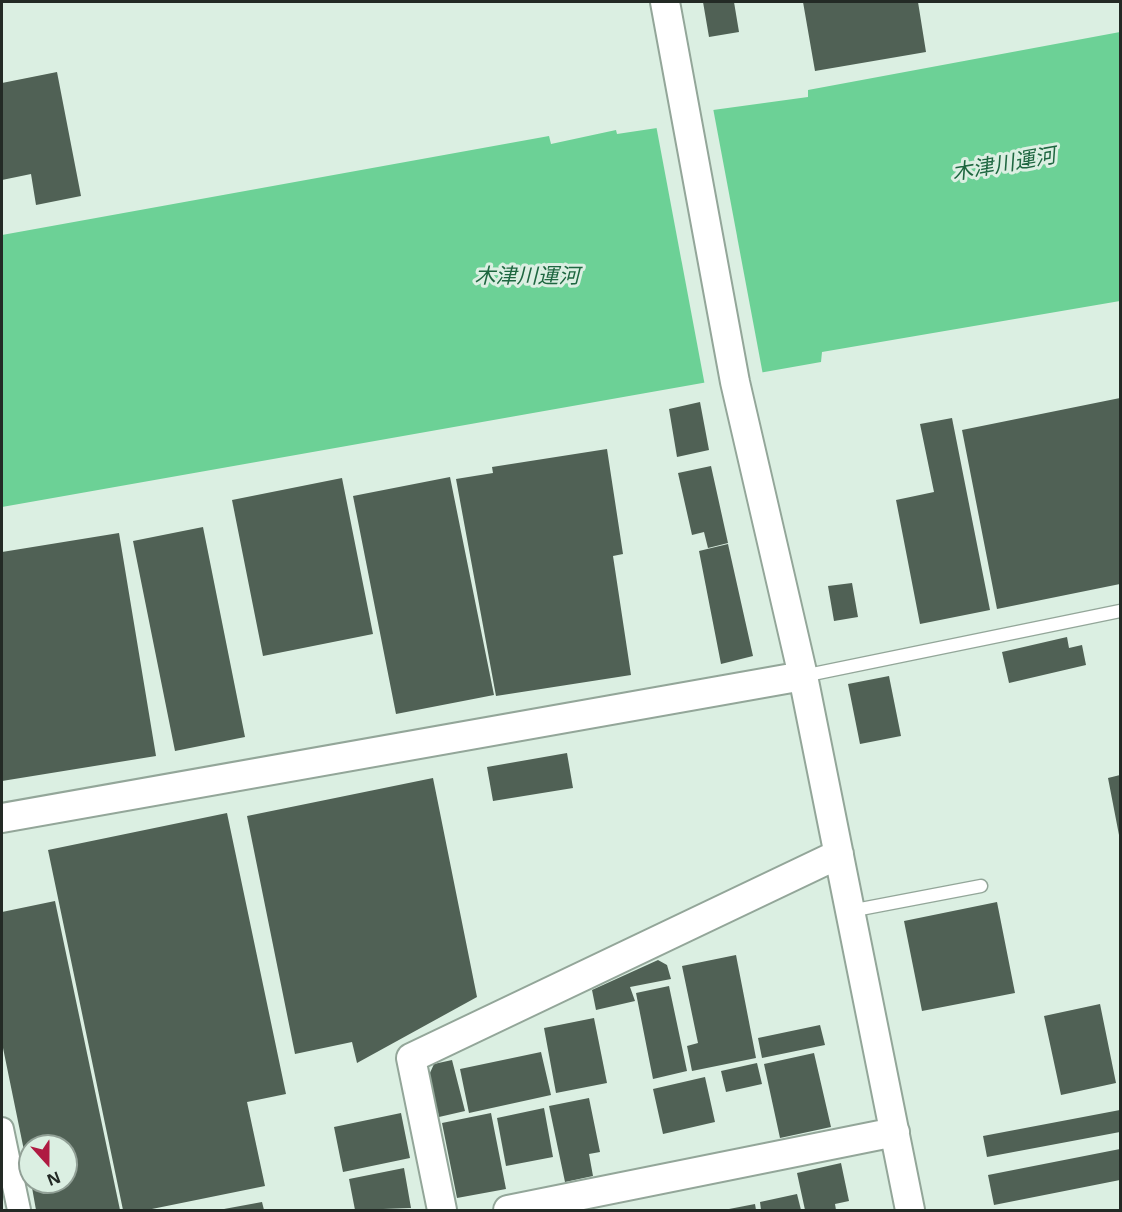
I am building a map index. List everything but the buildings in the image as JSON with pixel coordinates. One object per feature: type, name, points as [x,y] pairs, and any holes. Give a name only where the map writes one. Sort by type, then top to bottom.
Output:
[{"type":"street","points":[[665,2],[735,382],[803,676],[910,1210]]},
{"type":"street","points":[[2,818],[803,676]]},
{"type":"street","points":[[442,1210],[411,1058],[839,854]]},
{"type":"street","points":[[2,1129],[19,1210]]},
{"type":"street","points":[[508,1210],[895,1132]]},
{"type":"lane","points":[[803,676],[1120,611]]},
{"type":"lane","points":[[850,911],[981,886]]},
{"type":"water","name":"木津川運河","points":[[1120,32],[1120,301],[822,352],[821,362],[2,507],[2,235],[549,136],[551,144],[616,130],[617,134],[657,128],[713,110],[808,97],[808,90]]},
{"type":"pier","points":[[713,108],[763,375],[705,386],[656,125]]}]
